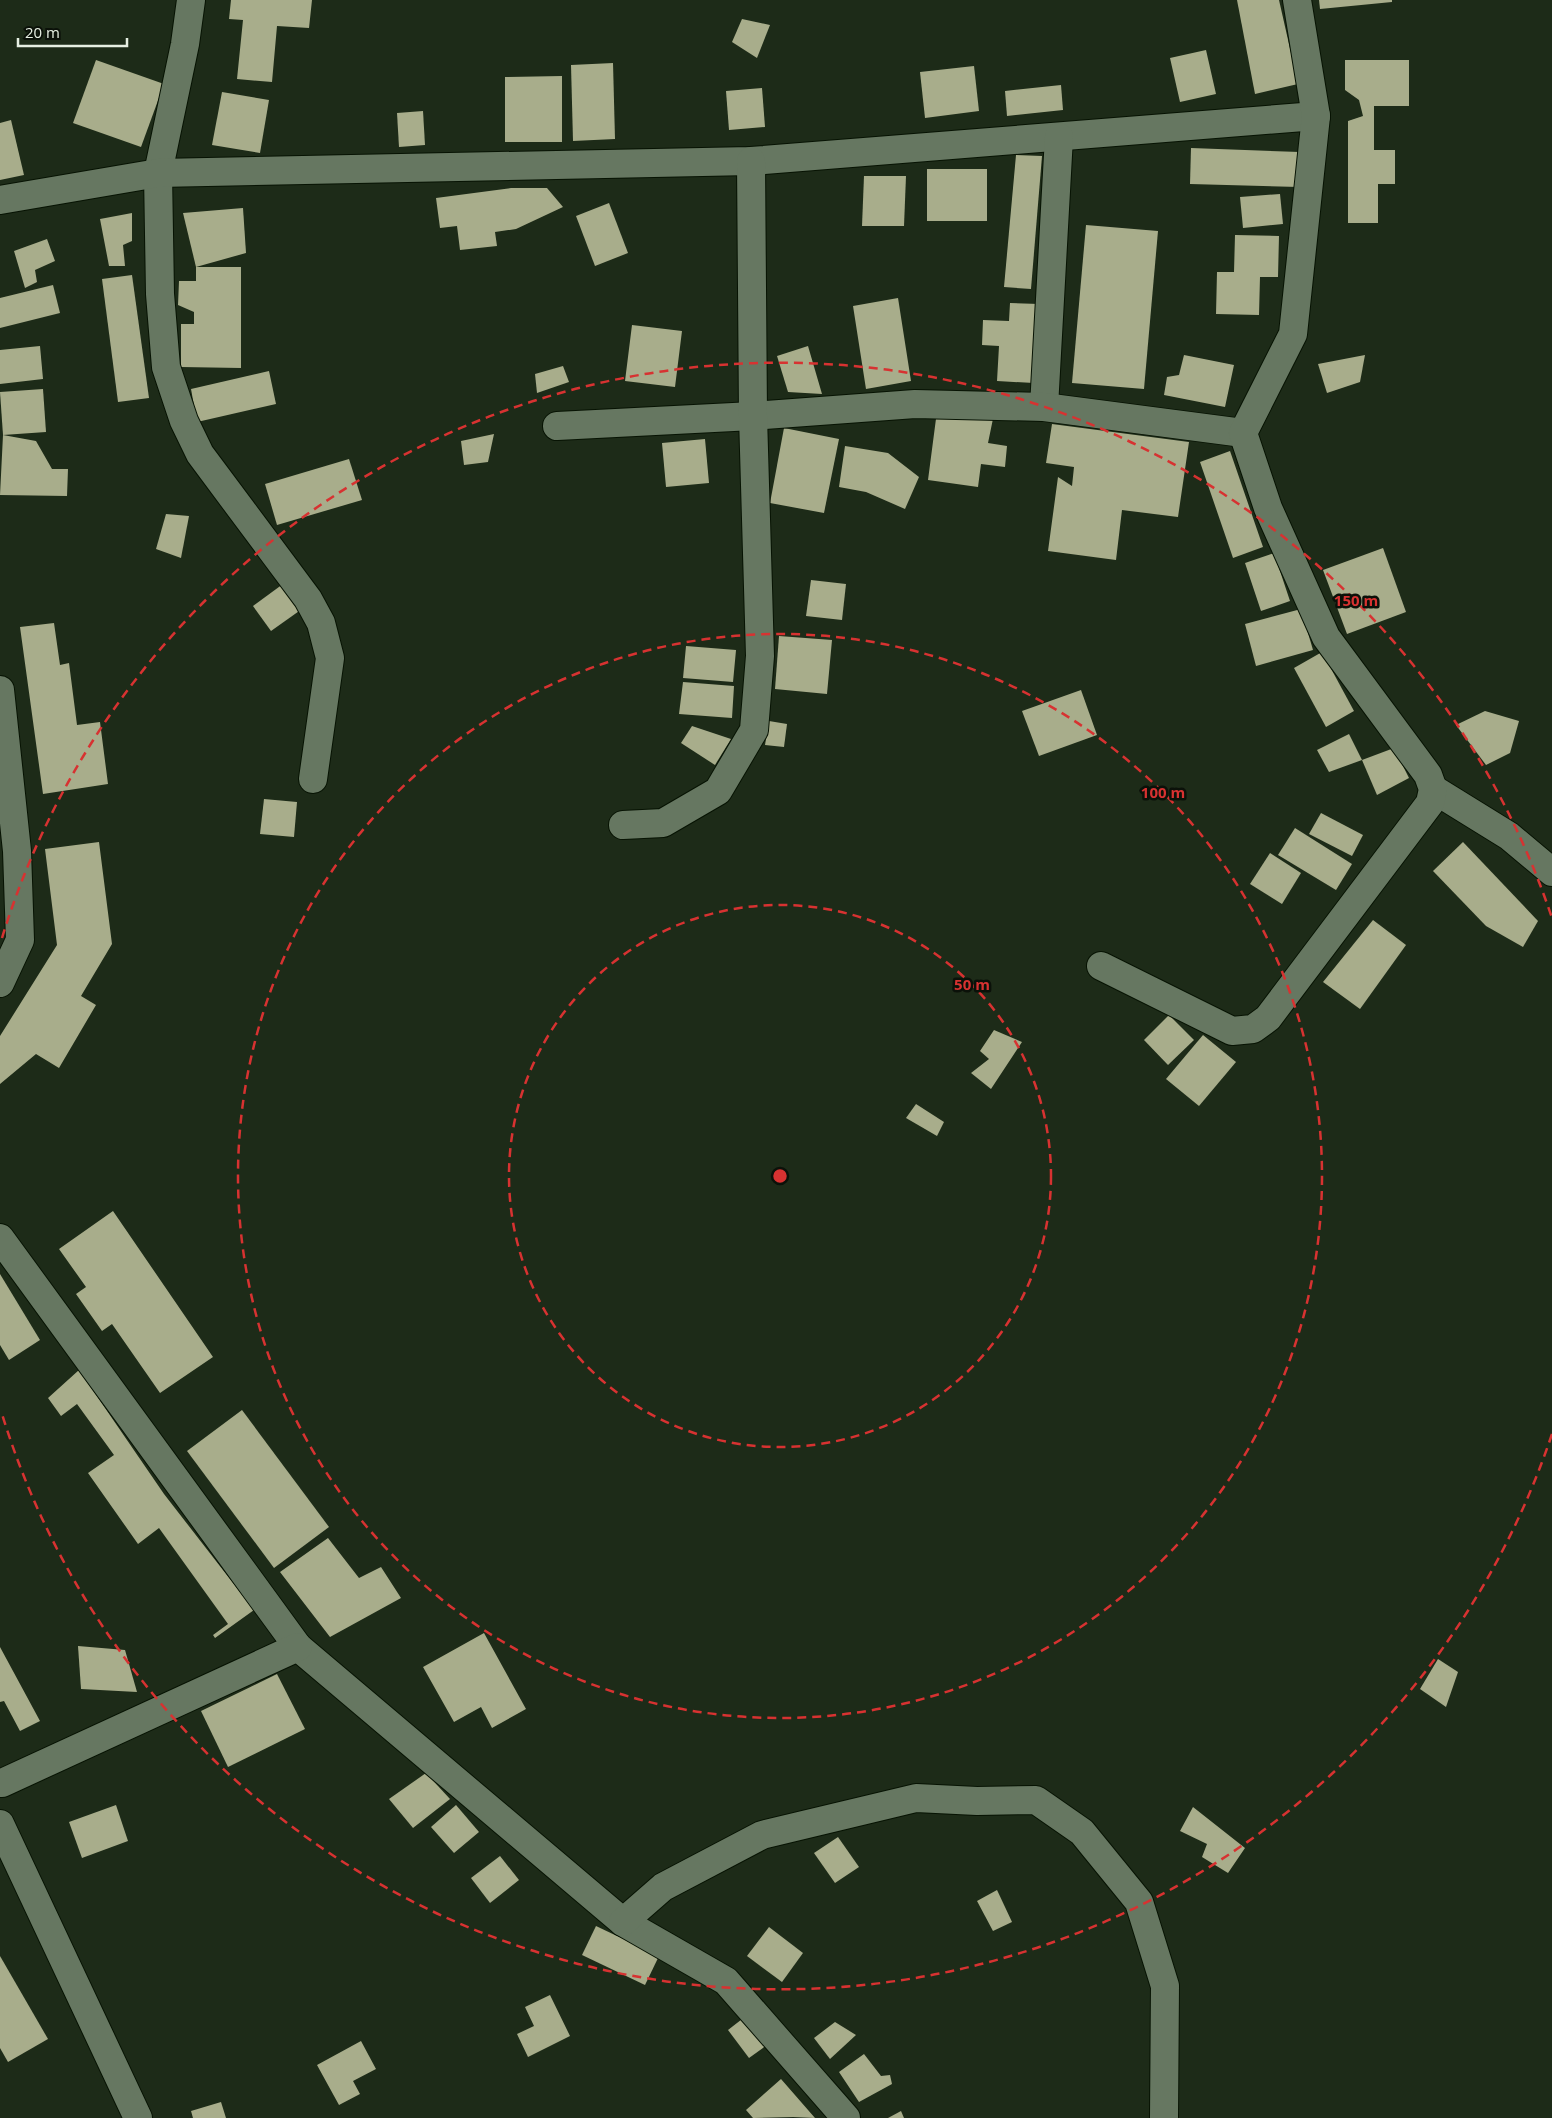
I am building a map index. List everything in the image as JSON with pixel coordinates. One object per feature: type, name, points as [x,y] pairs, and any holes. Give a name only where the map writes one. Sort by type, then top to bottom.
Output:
[{"type":"street","points":[[190,0],[186,44],[158,173],[160,294],[166,367],[184,421],[200,454],[308,599],[322,623],[330,658],[313,779]]},
{"type":"street","points":[[1101,966],[1232,1031],[1253,1029],[1268,1018],[1430,803],[1433,789],[1428,776],[1326,637],[1268,508],[1243,433],[1293,334],[1316,116],[1297,0]]},
{"type":"street","points":[[0,200],[158,173],[751,161],[1316,116]]},
{"type":"street","points":[[1044,407],[1059,137]]},
{"type":"street","points":[[623,825],[663,822],[718,792],[754,730],[760,656],[753,416],[751,161]]},
{"type":"street","points":[[557,426],[753,416],[915,404],[1044,407],[1243,433]]},
{"type":"street","points":[[0,690],[17,851],[20,940],[0,983]]},
{"type":"street","points":[[1433,789],[1509,836],[1552,872]]},
{"type":"street","points":[[0,1238],[298,1647],[623,1922],[726,1981],[846,2118]]},
{"type":"street","points":[[1,1783],[298,1647]]},
{"type":"street","points":[[623,1922],[663,1887],[762,1835],[916,1798],[977,1801],[1036,1800],[1082,1832],[1139,1902],[1166,1986],[1164,2118]]},
{"type":"street","points":[[0,1824],[138,2118]]},
{"type":"building","points":[[231,0],[312,0],[309,28],[277,26],[272,82],[237,79],[243,20],[229,19]]},
{"type":"building","points":[[1237,0],[1279,0],[1298,84],[1255,94]]},
{"type":"building","points":[[1319,0],[1392,0],[1392,2],[1320,9]]},
{"type":"building","points":[[742,19],[770,25],[757,58],[732,42]]},
{"type":"building","points":[[1206,50],[1216,94],[1180,102],[1170,58]]},
{"type":"building","points":[[96,60],[164,84],[141,147],[73,123]]},
{"type":"building","points":[[1345,60],[1409,60],[1409,106],[1374,106],[1374,150],[1395,150],[1395,184],[1378,184],[1378,223],[1348,223],[1348,121],[1363,116],[1359,100],[1345,90]]},
{"type":"building","points":[[613,63],[615,139],[573,141],[571,65]]},
{"type":"building","points":[[974,66],[979,111],[925,118],[920,72]]},
{"type":"building","points":[[562,76],[562,142],[505,142],[505,77]]},
{"type":"building","points":[[1061,85],[1063,110],[1007,116],[1005,91]]},
{"type":"building","points":[[762,88],[765,127],[729,130],[726,91]]},
{"type":"building","points":[[222,92],[269,100],[260,153],[212,145]]},
{"type":"building","points":[[423,111],[425,145],[399,147],[397,113]]},
{"type":"building","points":[[11,120],[24,175],[0,180],[0,123]]},
{"type":"building","points":[[1191,148],[1300,152],[1299,187],[1190,184]]},
{"type":"building","points":[[1016,155],[1042,156],[1031,289],[1004,287]]},
{"type":"building","points":[[927,169],[987,169],[987,221],[927,221]]},
{"type":"building","points":[[864,176],[906,176],[904,226],[862,226]]},
{"type":"building","points":[[511,188],[547,188],[563,207],[516,229],[495,232],[497,246],[460,250],[457,226],[440,228],[436,198]]},
{"type":"building","points":[[1280,194],[1283,224],[1243,228],[1240,197]]},
{"type":"building","points":[[609,203],[628,253],[595,266],[576,216]]},
{"type":"building","points":[[243,208],[246,253],[196,267],[183,213]]},
{"type":"building","points":[[132,213],[132,241],[123,245],[125,266],[109,266],[100,219]]},
{"type":"building","points":[[1086,225],[1158,231],[1144,389],[1072,383]]},
{"type":"building","points":[[1235,235],[1279,236],[1278,277],[1260,277],[1259,315],[1216,314],[1217,272],[1234,272]]},
{"type":"building","points":[[47,239],[55,261],[35,270],[37,282],[25,288],[14,251]]},
{"type":"building","points":[[196,267],[241,267],[241,368],[181,367],[181,324],[194,324],[194,312],[178,305],[179,281],[196,281]]},
{"type":"building","points":[[132,275],[149,398],[118,402],[102,279]]},
{"type":"building","points":[[53,285],[60,313],[0,328],[0,298]]},
{"type":"building","points":[[898,298],[911,381],[866,389],[853,306]]},
{"type":"building","points":[[1010,303],[1039,304],[1034,383],[997,381],[999,346],[982,345],[983,320],[1009,321]]},
{"type":"building","points":[[632,325],[682,331],[675,387],[625,381]]},
{"type":"building","points":[[40,346],[43,379],[0,384],[0,350]]},
{"type":"building","points":[[808,346],[822,394],[788,392],[777,356]]},
{"type":"building","points":[[1184,355],[1234,365],[1225,407],[1164,395],[1167,377],[1179,375]]},
{"type":"building","points":[[1365,355],[1360,382],[1327,393],[1318,364]]},
{"type":"building","points":[[563,366],[569,382],[537,393],[535,374]]},
{"type":"building","points":[[269,371],[276,404],[197,422],[191,389]]},
{"type":"building","points":[[43,389],[46,432],[3,435],[0,392]]},
{"type":"building","points":[[995,409],[988,443],[1007,446],[1005,467],[981,464],[978,487],[928,480],[937,411]]},
{"type":"building","points":[[1052,424],[1189,442],[1178,517],[1122,510],[1116,560],[1048,551],[1058,477],[1072,486],[1074,467],[1046,463]]},
{"type":"building","points":[[784,428],[839,439],[824,513],[770,503]]},
{"type":"building","points":[[494,434],[488,462],[464,465],[461,441]]},
{"type":"building","points":[[3,435],[36,441],[52,469],[68,469],[67,496],[0,495]]},
{"type":"building","points":[[705,439],[709,483],[666,487],[662,443]]},
{"type":"building","points":[[845,446],[888,453],[919,477],[905,509],[866,492],[839,487]]},
{"type":"building","points":[[1230,451],[1263,547],[1233,558],[1200,462]]},
{"type":"building","points":[[349,459],[362,500],[277,525],[265,484]]},
{"type":"building","points":[[166,514],[189,516],[181,558],[156,549]]},
{"type":"building","points":[[1383,548],[1406,612],[1347,634],[1323,570]]},
{"type":"building","points":[[1274,553],[1290,601],[1261,611],[1245,563]]},
{"type":"building","points":[[811,580],[846,584],[842,620],[806,616]]},
{"type":"building","points":[[283,584],[302,609],[271,631],[253,606]]},
{"type":"building","points":[[1301,609],[1313,650],[1256,666],[1245,624]]},
{"type":"building","points":[[54,623],[60,665],[69,663],[77,725],[100,722],[108,784],[43,794],[20,627]]},
{"type":"building","points":[[779,636],[832,640],[827,694],[775,689]]},
{"type":"building","points":[[686,646],[736,650],[733,682],[683,678]]},
{"type":"building","points":[[1322,652],[1354,711],[1326,727],[1294,668]]},
{"type":"building","points":[[683,682],[734,686],[732,718],[679,714]]},
{"type":"building","points":[[1081,690],[1097,735],[1039,756],[1022,711]]},
{"type":"building","points":[[1485,711],[1519,721],[1510,753],[1486,765],[1456,725]]},
{"type":"building","points":[[769,721],[787,724],[784,747],[765,745]]},
{"type":"building","points":[[692,726],[731,739],[715,765],[681,743]]},
{"type":"building","points":[[1349,734],[1362,760],[1329,772],[1317,750]]},
{"type":"building","points":[[1394,748],[1409,778],[1377,795],[1362,760]]},
{"type":"building","points":[[264,799],[297,802],[294,837],[260,834]]},
{"type":"building","points":[[1321,813],[1363,835],[1352,856],[1309,834]]},
{"type":"building","points":[[1295,828],[1352,864],[1336,890],[1278,855]]},
{"type":"building","points":[[99,842],[112,944],[81,996],[96,1005],[59,1068],[36,1054],[0,1084],[0,1036],[57,945],[45,849]]},
{"type":"building","points":[[1463,842],[1538,921],[1523,947],[1486,926],[1433,871]]},
{"type":"building","points":[[1270,853],[1301,873],[1282,904],[1250,884]]},
{"type":"building","points":[[1373,920],[1406,945],[1360,1009],[1323,982]]},
{"type":"building","points":[[1169,1015],[1194,1040],[1168,1065],[1144,1040]]},
{"type":"building","points":[[994,1030],[1022,1042],[991,1089],[971,1073],[989,1059],[980,1051]]},
{"type":"building","points":[[1203,1035],[1236,1062],[1199,1106],[1166,1079]]},
{"type":"building","points":[[916,1104],[944,1122],[937,1136],[906,1118]]},
{"type":"building","points":[[113,1211],[213,1357],[160,1393],[112,1324],[102,1331],[76,1294],[86,1287],[59,1249]]},
{"type":"building","points":[[0,1274],[40,1340],[9,1360],[0,1345]]},
{"type":"building","points":[[79,1370],[164,1494],[254,1610],[215,1638],[213,1635],[228,1624],[159,1528],[138,1544],[88,1473],[114,1455],[77,1404],[61,1416],[48,1398]]},
{"type":"building","points":[[242,1410],[329,1527],[274,1568],[187,1451]]},
{"type":"building","points":[[328,1538],[359,1578],[381,1567],[401,1598],[330,1637],[280,1572]]},
{"type":"building","points":[[484,1633],[526,1709],[492,1728],[481,1707],[454,1722],[423,1667]]},
{"type":"building","points":[[78,1646],[125,1650],[137,1692],[81,1689]]},
{"type":"building","points":[[0,1647],[40,1721],[20,1731],[4,1701],[0,1702]]},
{"type":"building","points":[[1438,1659],[1458,1672],[1446,1707],[1420,1689]]},
{"type":"building","points":[[277,1674],[305,1729],[228,1767],[201,1711]]},
{"type":"building","points":[[426,1773],[450,1799],[413,1828],[389,1799]]},
{"type":"building","points":[[116,1805],[128,1841],[82,1858],[69,1822]]},
{"type":"building","points":[[456,1805],[479,1832],[454,1853],[431,1827]]},
{"type":"building","points":[[1193,1807],[1245,1848],[1228,1873],[1202,1857],[1207,1844],[1180,1831]]},
{"type":"building","points":[[838,1837],[859,1867],[835,1883],[814,1853]]},
{"type":"building","points":[[500,1856],[519,1880],[490,1903],[471,1878]]},
{"type":"building","points":[[997,1890],[1012,1922],[993,1931],[977,1901]]},
{"type":"building","points":[[596,1926],[659,1956],[645,1985],[582,1955]]},
{"type":"building","points":[[769,1927],[803,1953],[782,1982],[747,1956]]},
{"type":"building","points":[[0,1956],[48,2039],[8,2062],[0,2048]]},
{"type":"building","points":[[550,1995],[570,2036],[528,2057],[517,2034],[534,2026],[525,2007]]},
{"type":"building","points":[[746,2016],[767,2045],[749,2058],[728,2030]]},
{"type":"building","points":[[835,2022],[856,2035],[830,2059],[814,2038]]},
{"type":"building","points":[[361,2041],[376,2069],[353,2081],[360,2094],[339,2105],[317,2065]]},
{"type":"building","points":[[864,2054],[881,2076],[890,2075],[892,2084],[859,2102],[839,2072]]},
{"type":"building","points":[[781,2079],[815,2118],[753,2118],[746,2110]]},
{"type":"building","points":[[221,2102],[226,2118],[193,2118],[191,2111]]},
{"type":"building","points":[[901,2111],[904,2118],[888,2118]]}]
